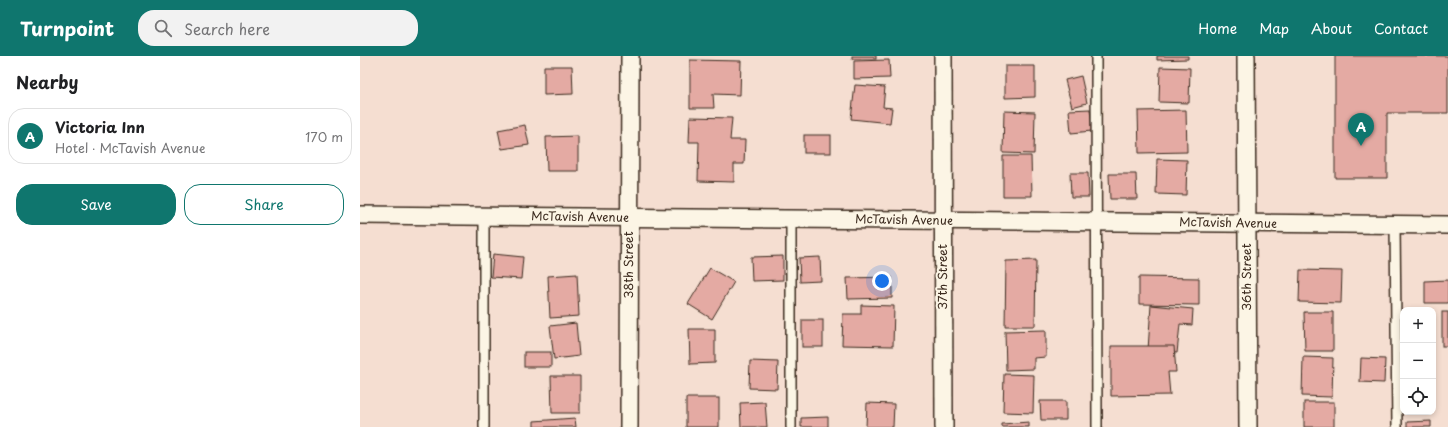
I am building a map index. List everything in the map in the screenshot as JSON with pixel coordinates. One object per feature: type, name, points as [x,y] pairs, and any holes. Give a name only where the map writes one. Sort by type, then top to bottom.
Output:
[{"type":"street","name":"38th Street","points":[[629,427],[630,56]]},
{"type":"street","name":"37th Street","points":[[942,56],[944,427]]},
{"type":"street","name":"36th Street","points":[[1246,56],[1248,427]]},
{"type":"street","name":"McTavish Avenue","points":[[360,215],[1448,225]]},
{"type":"lane","points":[[1096,56],[1097,427]]},
{"type":"lane","points":[[484,216],[484,427]]},
{"type":"lane","points":[[791,219],[791,427]]},
{"type":"lane","points":[[1395,224],[1397,427]]},
{"type":"building","points":[[852,56],[876,56],[876,59],[852,59]]},
{"type":"building","points":[[1157,56],[1188,56],[1188,59],[1157,60]]},
{"type":"building","points":[[1335,56],[1448,56],[1448,113],[1387,113],[1387,178],[1335,178]]},
{"type":"building","points":[[690,60],[741,61],[740,95],[713,94],[714,108],[690,108]]},
{"type":"building","points":[[889,60],[890,78],[854,79],[854,61]]},
{"type":"building","points":[[544,66],[572,66],[573,94],[544,95]]},
{"type":"building","points":[[1005,66],[1035,66],[1035,97],[1005,98]]},
{"type":"building","points":[[1160,67],[1190,68],[1189,103],[1159,102]]},
{"type":"building","points":[[1081,76],[1087,103],[1072,107],[1065,80]]},
{"type":"building","points":[[855,85],[885,87],[883,107],[892,108],[890,123],[851,119]]},
{"type":"building","points":[[1090,109],[1092,131],[1071,133],[1069,110]]},
{"type":"building","points":[[1186,110],[1187,152],[1139,153],[1138,111]]},
{"type":"building","points":[[1004,111],[1035,112],[1034,154],[1003,153]]},
{"type":"building","points":[[690,117],[732,118],[730,140],[745,140],[744,164],[734,164],[734,182],[698,181],[699,142],[689,142]]},
{"type":"building","points":[[525,125],[529,145],[502,149],[498,130]]},
{"type":"building","points":[[804,135],[831,135],[831,153],[804,153]]},
{"type":"building","points":[[578,136],[578,171],[547,171],[546,137]]},
{"type":"building","points":[[1003,156],[1031,156],[1032,196],[1003,196]]},
{"type":"building","points":[[1157,159],[1187,160],[1186,195],[1156,194]]},
{"type":"building","points":[[1070,173],[1088,173],[1089,197],[1071,197]]},
{"type":"building","points":[[1109,174],[1136,174],[1137,199],[1110,199]]},
{"type":"building","points":[[493,254],[523,257],[521,279],[491,277]]},
{"type":"building","points":[[783,256],[783,280],[752,281],[751,257]]},
{"type":"building","points":[[820,257],[821,281],[800,282],[799,258]]},
{"type":"building","points":[[1036,260],[1035,326],[1005,326],[1006,261]]},
{"type":"building","points":[[710,268],[734,282],[712,319],[688,304]]},
{"type":"building","points":[[1300,270],[1342,271],[1341,303],[1299,302]]},
{"type":"building","points":[[577,274],[579,316],[550,318],[548,276]]},
{"type":"building","points":[[892,277],[892,298],[848,299],[847,278]]},
{"type":"building","points":[[1139,277],[1199,278],[1199,305],[1139,304]]},
{"type":"building","points":[[1448,280],[1448,303],[1425,303],[1425,281]]},
{"type":"building","points":[[861,305],[894,306],[893,346],[842,345],[843,314],[861,314]]},
{"type":"building","points":[[1151,305],[1193,309],[1192,325],[1180,324],[1177,353],[1148,350]]},
{"type":"building","points":[[1304,312],[1333,312],[1333,351],[1305,351]]},
{"type":"building","points":[[1442,312],[1448,312],[1448,346],[1442,346]]},
{"type":"building","points":[[802,320],[823,320],[823,347],[802,347]]},
{"type":"building","points":[[576,323],[579,356],[554,359],[550,326]]},
{"type":"building","points":[[689,329],[715,329],[715,363],[690,364]]},
{"type":"building","points":[[1046,330],[1046,357],[1034,358],[1034,369],[1006,370],[1005,331]]},
{"type":"building","points":[[1111,346],[1174,346],[1176,372],[1168,372],[1170,395],[1111,396]]},
{"type":"building","points":[[524,352],[551,352],[551,367],[524,367]]},
{"type":"building","points":[[1303,357],[1333,358],[1332,397],[1302,396]]},
{"type":"building","points":[[1361,358],[1385,359],[1384,383],[1360,382]]},
{"type":"building","points":[[750,361],[778,362],[777,389],[749,388]]},
{"type":"building","points":[[1004,374],[1034,375],[1033,413],[1003,412]]},
{"type":"building","points":[[551,376],[580,376],[580,413],[552,413]]},
{"type":"building","points":[[686,398],[719,398],[719,427],[686,427]]},
{"type":"building","points":[[1040,401],[1066,401],[1066,420],[1041,420]]},
{"type":"building","points":[[765,402],[767,427],[741,427],[740,403]]},
{"type":"building","points":[[1304,402],[1334,402],[1334,427],[1304,427]]},
{"type":"building","points":[[867,403],[894,404],[893,427],[866,427]]},
{"type":"building","points":[[828,417],[828,427],[801,427],[801,418]]},
{"type":"building","points":[[575,418],[576,427],[534,427],[534,421]]},
{"type":"building","points":[[1431,421],[1431,427],[1407,427],[1407,422]]},
{"type":"building","points":[[1029,422],[1029,427],[1002,427],[1002,424]]},
{"type":"place","name":"Victoria Inn","points":[[1361,146]]}]
